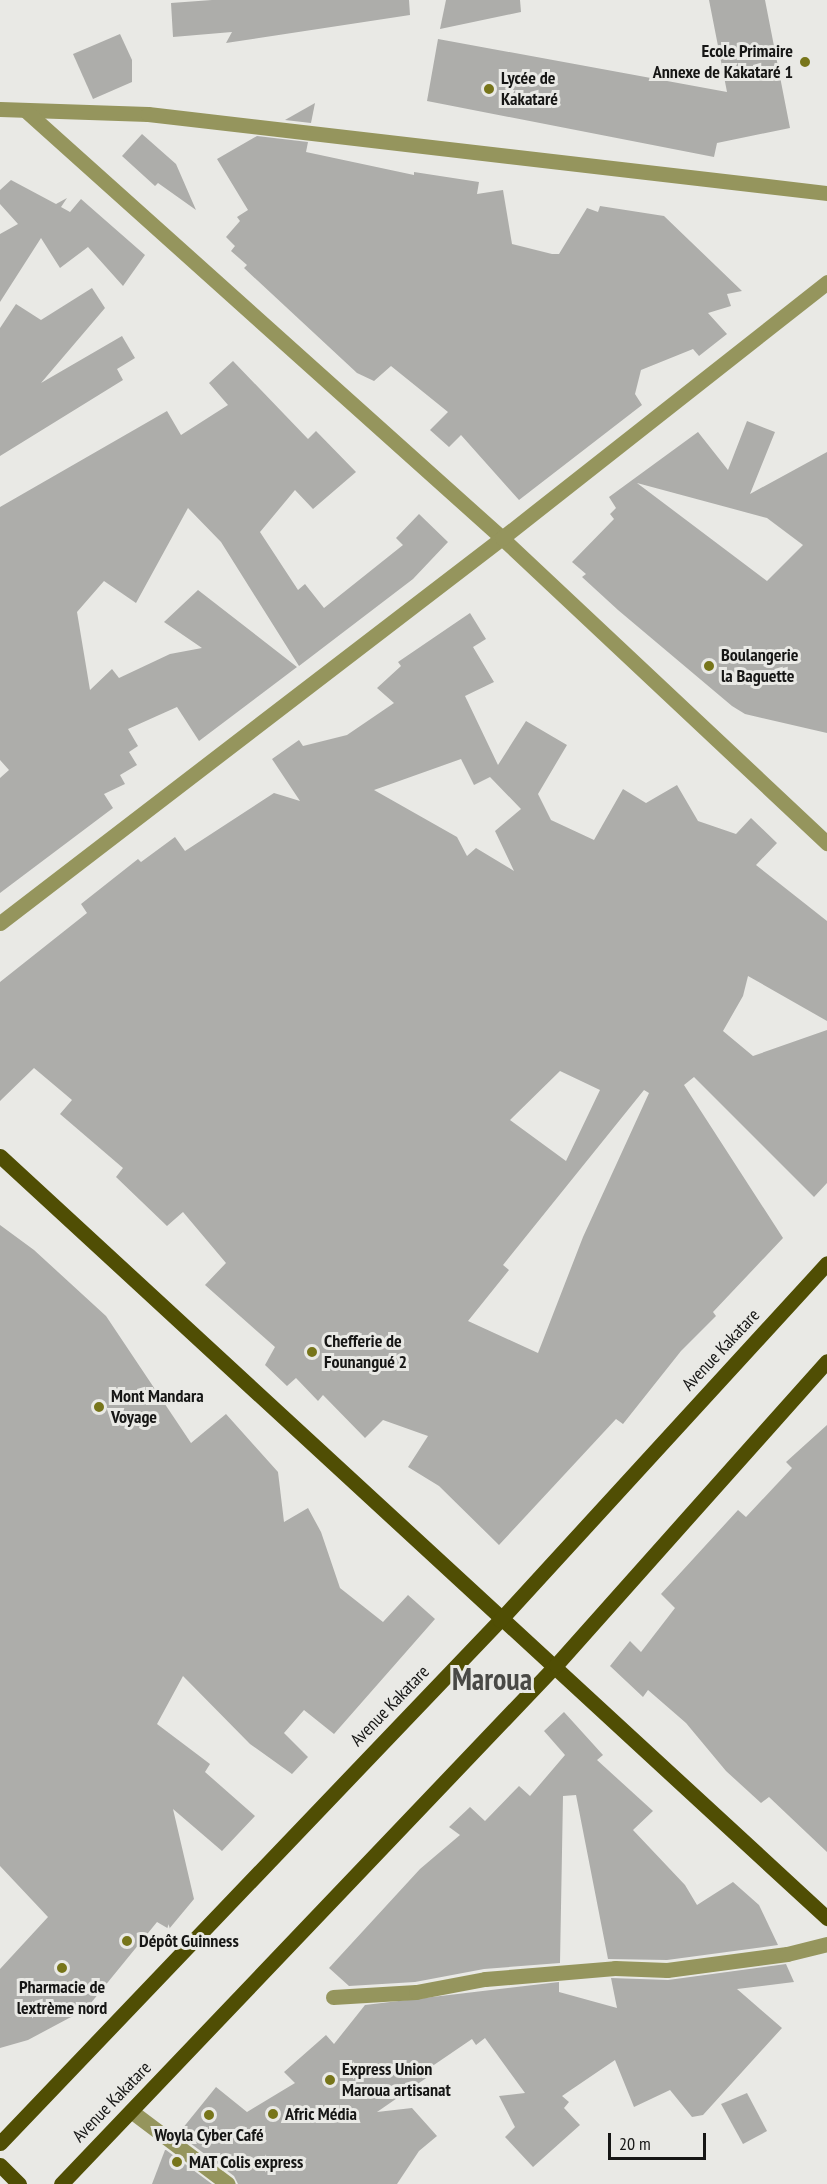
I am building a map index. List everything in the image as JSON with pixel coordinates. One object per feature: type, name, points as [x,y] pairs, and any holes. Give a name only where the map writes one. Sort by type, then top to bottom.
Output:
[{"type":"main road","points":[[0,1156],[500,1620],[556,1665],[827,1918]]},
{"type":"main road","name":"Avenue Kakatare","points":[[0,2143],[500,1620],[827,1263]]},
{"type":"main road","name":"Avenue Kakatare","points":[[61,2184],[556,1665],[827,1361]]},
{"type":"main road","points":[[0,2165],[20,2184]]},
{"type":"street","points":[[0,109],[160,115],[827,194]]},
{"type":"street","points":[[26,111],[502,538],[827,843]]},
{"type":"street","points":[[0,923],[502,538],[827,282]]},
{"type":"street","points":[[333,1997],[416,1992],[485,1978],[615,1968],[668,1970],[787,1954],[827,1944]]},
{"type":"street","points":[[131,2111],[228,2184]]},
{"type":"building","points":[[212,0],[409,0],[410,15],[226,43],[232,32],[173,37],[171,3]]},
{"type":"building","points":[[446,0],[520,0],[521,12],[440,29]]},
{"type":"building","points":[[709,0],[765,0],[790,128],[717,143],[714,157],[427,101],[438,39],[727,92]]},
{"type":"building","points":[[120,34],[132,60],[132,82],[93,99],[73,54]]},
{"type":"building","points":[[315,103],[311,123],[285,120]]},
{"type":"building","points":[[142,134],[176,164],[196,210],[158,183],[155,186],[122,156]]},
{"type":"building","points":[[257,136],[308,142],[306,152],[414,175],[414,172],[479,182],[477,194],[503,190],[512,244],[552,254],[559,254],[587,208],[598,212],[600,206],[664,216],[742,291],[727,294],[731,306],[708,313],[727,334],[699,356],[693,349],[641,370],[635,394],[642,405],[519,500],[461,435],[449,447],[430,430],[448,412],[391,366],[374,381],[357,373],[244,268],[247,265],[231,251],[235,246],[226,237],[240,221],[237,217],[248,210],[217,159]]},
{"type":"building","points":[[11,180],[56,204],[67,198],[61,207],[70,212],[81,199],[145,255],[123,286],[88,247],[60,268],[41,238],[0,302],[0,234],[18,224],[0,204],[0,190]]},
{"type":"building","points":[[92,288],[105,308],[41,383],[122,336],[135,358],[117,369],[123,380],[0,456],[0,328],[16,304],[41,320]]},
{"type":"building","points":[[233,361],[308,439],[316,431],[356,472],[313,509],[295,490],[260,532],[298,590],[305,584],[324,608],[403,545],[396,538],[419,514],[448,542],[413,579],[299,666],[221,542],[188,508],[136,603],[104,581],[77,612],[90,690],[112,669],[119,678],[170,654],[202,648],[164,622],[198,590],[297,667],[199,741],[177,707],[128,729],[138,746],[129,752],[137,765],[120,775],[125,784],[104,794],[113,808],[0,893],[0,778],[9,770],[0,760],[0,507],[167,411],[181,435],[228,405],[209,383]]},
{"type":"building","points":[[747,421],[775,432],[750,494],[827,452],[827,733],[745,714],[732,706],[618,610],[582,577],[586,574],[572,562],[614,519],[610,514],[616,508],[609,497],[698,432],[728,470]],"holes":[[[637,483],[767,518],[803,545],[767,581]]]},
{"type":"building","points":[[470,613],[486,639],[473,647],[494,682],[465,696],[498,765],[526,721],[567,745],[538,794],[551,820],[594,840],[623,789],[646,803],[677,785],[698,821],[736,834],[751,818],[777,843],[756,865],[827,921],[827,1021],[748,976],[743,996],[723,1031],[753,1056],[827,1030],[827,1183],[814,1197],[694,1077],[684,1085],[783,1238],[713,1312],[716,1316],[681,1351],[623,1424],[616,1419],[499,1545],[439,1486],[408,1467],[428,1436],[383,1420],[365,1438],[323,1395],[318,1401],[296,1378],[287,1386],[265,1365],[275,1347],[205,1285],[226,1263],[183,1212],[167,1226],[116,1177],[123,1168],[60,1114],[72,1100],[34,1068],[0,1101],[0,982],[87,913],[81,904],[138,859],[141,862],[175,837],[185,851],[274,793],[300,801],[272,759],[299,740],[303,746],[347,735],[394,703],[377,688],[401,666],[398,662]],"holes":[[[461,759],[474,785],[490,777],[521,809],[495,831],[514,871],[476,848],[467,856],[457,837],[374,790]],[[560,1071],[600,1090],[566,1161],[510,1120]],[[644,1090],[649,1093],[583,1237],[538,1353],[468,1321],[509,1270],[503,1265]]]},
{"type":"building","points":[[0,1225],[34,1250],[106,1316],[191,1443],[226,1414],[278,1472],[284,1522],[308,1508],[321,1532],[340,1588],[383,1622],[408,1595],[435,1619],[334,1734],[304,1710],[284,1733],[308,1757],[292,1774],[250,1744],[183,1676],[157,1724],[210,1764],[205,1772],[255,1816],[222,1851],[173,1809],[194,1899],[169,1929],[157,1922],[86,2009],[28,2040],[0,2048],[0,1969],[48,1917],[0,1866]]},
{"type":"building","points":[[827,1425],[827,1852],[769,1797],[761,1803],[726,1771],[686,1723],[648,1690],[643,1697],[610,1666],[630,1641],[641,1652],[675,1608],[661,1594],[738,1510],[746,1517],[792,1468],[786,1462]]},
{"type":"building","points":[[564,1712],[603,1755],[597,1760],[653,1811],[633,1830],[685,1885],[697,1905],[733,1882],[759,1905],[778,1945],[667,1960],[608,1959],[576,1795],[563,1796],[560,1963],[484,1969],[415,1982],[349,1986],[329,1968],[420,1869],[460,1835],[449,1827],[470,1807],[485,1821],[519,1786],[530,1796],[565,1755],[544,1731]]},
{"type":"building","points":[[786,1964],[794,1982],[737,1989],[782,2028],[703,2115],[692,2117],[670,2090],[634,2107],[615,2060],[562,2096],[569,2102],[564,2108],[580,2125],[533,2167],[505,2137],[515,2127],[499,2096],[525,2093],[485,2038],[476,2045],[472,2039],[428,2069],[432,2074],[377,2112],[412,2108],[437,2136],[419,2151],[397,2184],[238,2184],[234,2176],[178,2134],[216,2087],[247,2112],[295,2083],[284,2072],[326,2035],[334,2044],[365,2005],[559,1982],[559,1992],[617,2008],[611,1978],[668,1980]]},
{"type":"building","points":[[747,2093],[767,2131],[743,2144],[721,2104]]},
{"type":"building","name":"MAT Colis express","points":[[166,2150],[212,2184],[152,2184]]},
{"type":"place","name":"Ecole Primaire Annexe de Kakataré 1","points":[[805,62]]},
{"type":"place","name":"Lycée de Kakataré","points":[[489,89]]},
{"type":"place","name":"Boulangerie la Baguette","points":[[709,666]]},
{"type":"place","name":"Chefferie de Founangué 2","points":[[312,1352]]},
{"type":"place","name":"Mont Mandara Voyage","points":[[99,1407]]},
{"type":"place","name":"Dépôt Guinness","points":[[127,1941]]},
{"type":"place","name":"Pharmacie de lextrème nord","points":[[62,1968]]},
{"type":"place","name":"Express Union Maroua artisanat","points":[[330,2080]]},
{"type":"place","name":"Afric Média","points":[[273,2114]]},
{"type":"place","name":"Woyla Cyber Café","points":[[209,2115]]},
{"type":"place","name":"MAT Colis express","points":[[177,2162]]},
{"type":"district","name":"Maroua","points":[[492,1679]]}]
